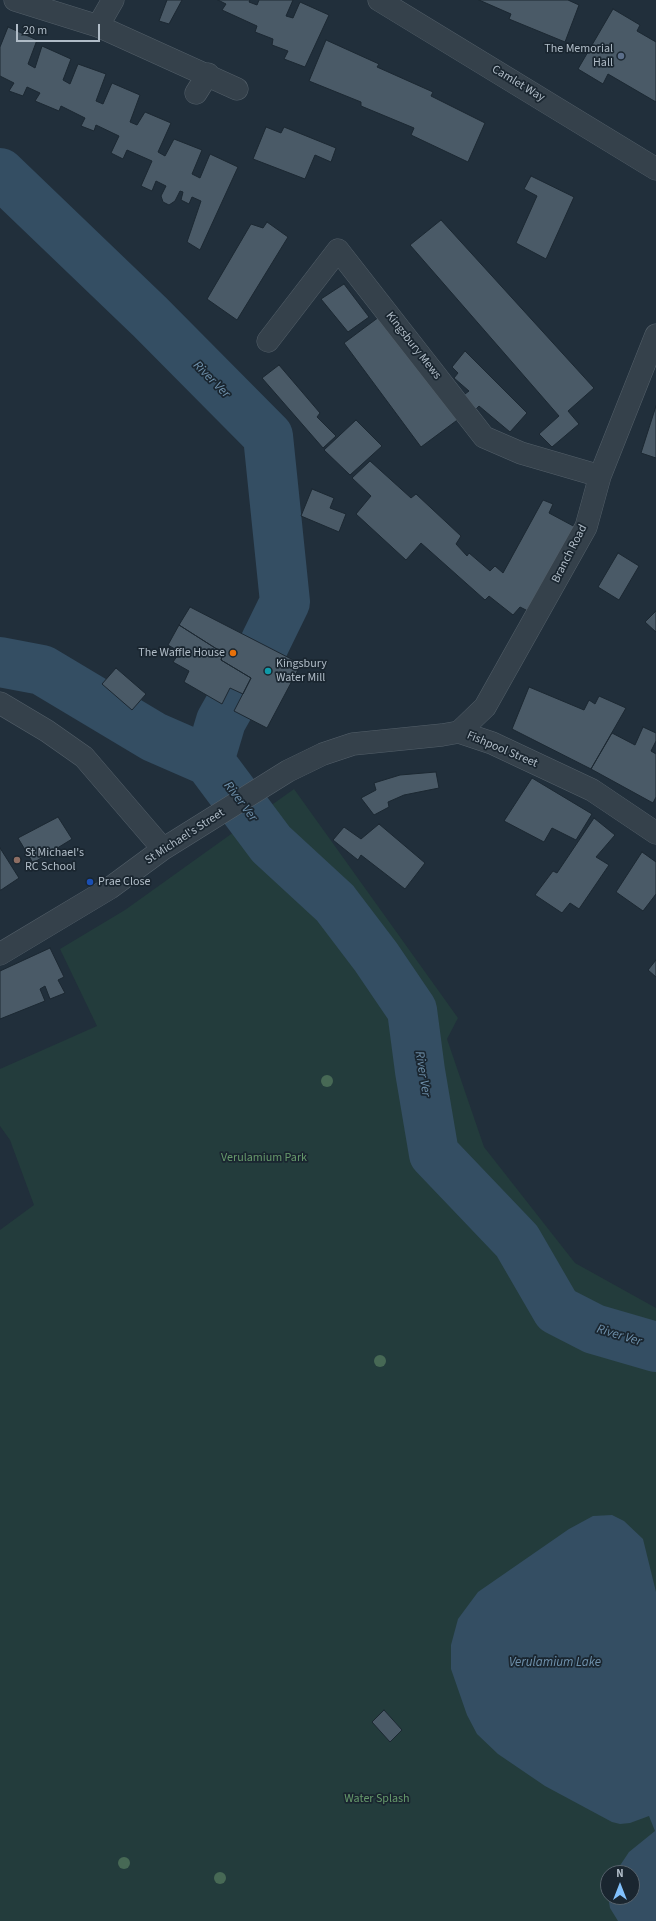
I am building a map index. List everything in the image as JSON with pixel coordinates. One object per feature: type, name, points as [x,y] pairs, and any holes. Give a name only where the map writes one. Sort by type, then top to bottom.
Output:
[{"type":"street","points":[[15,0],[98,26],[208,74],[237,89]]},
{"type":"street","points":[[98,26],[113,0]]},
{"type":"street","name":"Camlet Way","points":[[379,0],[656,169]]},
{"type":"street","points":[[196,92],[208,74]]},
{"type":"street","name":"Kingsbury Mews","points":[[268,341],[338,250],[484,437],[521,454],[600,476]]},
{"type":"street","name":"Branch Road","points":[[459,732],[485,708],[586,526],[600,476],[656,335]]},
{"type":"street","points":[[0,703],[47,731],[84,757],[163,849]]},
{"type":"street","name":"Fishpool Street","points":[[288,771],[323,754],[353,744],[459,732],[492,743],[592,790],[656,833]]},
{"type":"street","name":"St Michael's Street","points":[[0,954],[110,888],[163,849],[207,823],[288,771]]},
{"type":"green space","name":"Verulamium Park","points":[[294,789],[458,1018],[447,1039],[484,1147],[575,1263],[656,1308],[656,1921],[0,1921],[0,1230],[34,1205],[10,1140],[0,1126],[0,1069],[97,1026],[60,949],[125,910]]},
{"type":"water","name":"Verulamium Lake","points":[[612,1515],[624,1521],[643,1539],[656,1592],[656,1921],[618,1921],[609,1905],[640,1905],[640,1865],[620,1865],[629,1852],[655,1831],[649,1816],[630,1823],[620,1824],[612,1822],[545,1786],[498,1754],[477,1734],[467,1715],[451,1669],[451,1645],[458,1619],[478,1592],[569,1529],[593,1516]]},
{"type":"building","points":[[167,0],[182,0],[169,24],[159,21]]},
{"type":"building","points":[[218,0],[250,0],[249,2],[257,5],[259,0],[293,0],[286,16],[293,18],[300,2],[329,15],[305,67],[284,59],[288,51],[272,45],[273,39],[255,32],[257,26],[222,10],[226,4]]},
{"type":"building","points":[[479,0],[568,0],[579,5],[565,42],[509,19],[511,14]]},
{"type":"building","name":"The Memorial Hall","points":[[613,9],[640,25],[637,31],[656,42],[656,102],[608,74],[603,84],[578,69]]},
{"type":"building","points":[[8,27],[37,40],[28,64],[35,68],[42,46],[71,59],[63,80],[70,84],[78,64],[106,74],[96,101],[103,104],[112,83],[140,95],[130,122],[137,125],[145,112],[171,123],[158,152],[165,156],[174,139],[202,150],[192,174],[200,178],[210,154],[238,167],[200,250],[187,242],[201,201],[192,197],[189,204],[181,200],[183,192],[180,191],[175,201],[169,205],[163,202],[161,196],[166,186],[156,181],[152,191],[141,186],[152,161],[127,150],[123,159],[111,153],[119,136],[96,125],[94,131],[81,126],[85,118],[61,106],[59,111],[35,101],[40,93],[27,87],[23,96],[9,91],[14,83],[0,76],[0,47]]},
{"type":"building","points":[[326,40],[379,64],[377,67],[433,92],[431,96],[485,123],[468,162],[411,135],[414,128],[361,106],[361,102],[309,81]]},
{"type":"building","points":[[266,127],[281,133],[284,127],[336,148],[331,162],[315,155],[305,179],[253,159]]},
{"type":"building","points":[[531,176],[574,197],[546,259],[516,243],[537,196],[524,189]]},
{"type":"building","points":[[441,220],[594,388],[568,411],[579,424],[552,447],[539,434],[559,416],[410,245]]},
{"type":"building","points":[[267,222],[288,237],[237,320],[207,299],[251,224],[263,228]]},
{"type":"building","points":[[344,284],[369,317],[348,332],[321,299]]},
{"type":"building","points":[[383,314],[460,418],[421,447],[344,343]]},
{"type":"building","points":[[465,351],[527,413],[510,432],[479,406],[473,412],[461,397],[469,391],[454,378],[458,373],[452,367]]},
{"type":"building","points":[[279,365],[320,413],[317,417],[336,436],[323,448],[262,378]]},
{"type":"building","points":[[656,406],[656,458],[641,453]]},
{"type":"building","points":[[356,420],[382,446],[350,475],[324,450]]},
{"type":"building","points":[[370,461],[411,498],[416,494],[461,536],[456,544],[467,556],[469,553],[490,571],[495,566],[503,573],[543,500],[553,504],[549,513],[577,528],[528,611],[520,607],[513,615],[489,596],[485,600],[421,543],[406,560],[356,514],[371,496],[352,478]]},
{"type":"building","points":[[312,489],[334,498],[330,508],[346,514],[339,532],[301,516]]},
{"type":"building","points":[[618,553],[639,566],[619,600],[598,587]]},
{"type":"building","name":"Kingsbury Water Mill","points":[[190,607],[301,664],[267,728],[234,711],[251,678],[221,660],[223,653],[179,625]]},
{"type":"building","points":[[656,611],[656,632],[645,622]]},
{"type":"building","points":[[179,625],[223,653],[221,660],[251,678],[243,694],[230,688],[222,704],[184,682],[189,671],[173,662],[180,652],[168,645]]},
{"type":"building","points":[[116,668],[146,694],[132,710],[102,684]]},
{"type":"building","points":[[529,687],[584,710],[589,700],[595,704],[599,696],[626,708],[591,769],[512,729]]},
{"type":"building","points":[[643,727],[656,733],[656,741],[651,751],[656,754],[656,797],[653,803],[591,769],[612,733],[635,745]]},
{"type":"building","points":[[436,772],[439,788],[404,795],[388,802],[389,807],[374,815],[361,798],[376,790],[374,783],[400,775]]},
{"type":"building","points":[[532,778],[592,814],[576,840],[552,828],[544,842],[504,821]]},
{"type":"building","points":[[58,817],[72,839],[33,863],[18,838]]},
{"type":"building","points":[[594,818],[615,835],[596,857],[609,865],[579,909],[570,903],[562,913],[535,895],[553,871],[557,873]]},
{"type":"building","points":[[379,824],[425,863],[405,889],[361,855],[358,860],[333,840],[344,827],[361,839]]},
{"type":"building","points":[[0,848],[19,878],[1,890],[0,890]]},
{"type":"building","points":[[642,852],[656,862],[656,894],[643,911],[616,892]]},
{"type":"building","points":[[50,948],[64,977],[58,980],[65,993],[50,999],[45,986],[40,989],[45,1001],[0,1019],[0,971]]},
{"type":"building","points":[[656,960],[656,977],[648,970]]},
{"type":"building","points":[[384,1710],[402,1730],[390,1742],[372,1722]]},
{"type":"waterway","name":"River Ver","points":[[0,173],[150,317],[268,436],[285,602],[264,645]]},
{"type":"waterway","name":"River Ver","points":[[0,662],[42,670],[154,737],[209,761]]},
{"type":"waterway","name":"River Ver","points":[[247,675],[221,721],[209,761],[271,844],[335,903],[376,957],[412,1010],[420,1071],[434,1154],[517,1241],[557,1310],[594,1329],[656,1347]]},
{"type":"place","name":"The Memorial Hall","points":[[621,56]]},
{"type":"place","name":"The Waffle House","points":[[233,653]]},
{"type":"place","name":"Kingsbury Water Mill","points":[[268,671]]},
{"type":"place","name":"St Michael's RC School","points":[[17,860]]},
{"type":"place","name":"Prae Close","points":[[90,882]]},
{"type":"park label","name":"Water Splash","points":[[377,1799]]}]
